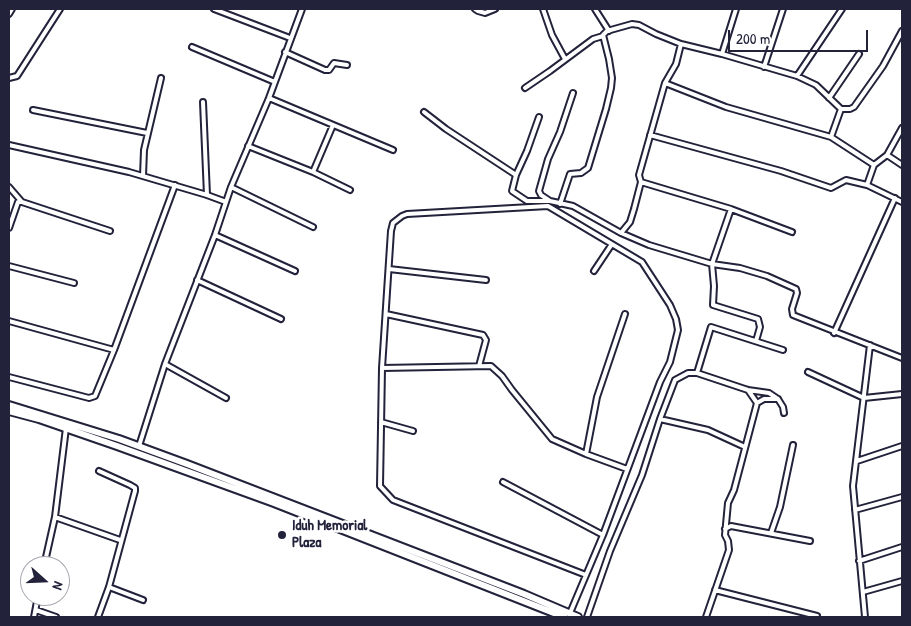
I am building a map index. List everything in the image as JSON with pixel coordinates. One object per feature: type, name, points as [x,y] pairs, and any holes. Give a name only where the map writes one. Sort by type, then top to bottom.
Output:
[{"type":"highway","points":[[9,405],[139,446],[567,615],[578,617]]},
{"type":"highway","points":[[9,412],[66,428],[299,510]]},
{"type":"street","points":[[9,78],[17,76],[60,9]]},
{"type":"street","points":[[214,9],[290,38]]},
{"type":"street","points":[[139,446],[165,364],[215,235],[231,187],[269,98],[302,9]]},
{"type":"street","points":[[475,9],[485,13],[494,9]]},
{"type":"street","points":[[543,9],[552,35],[565,59]]},
{"type":"street","points":[[595,9],[609,31]]},
{"type":"street","points":[[722,54],[736,9]]},
{"type":"street","points":[[764,67],[783,9]]},
{"type":"street","points":[[797,76],[842,9]]},
{"type":"street","points":[[525,88],[592,39],[603,36],[604,33],[609,31],[632,24],[639,25],[681,44],[797,76],[816,84],[841,110]]},
{"type":"street","points":[[841,110],[854,107],[883,66],[902,31]]},
{"type":"street","points":[[560,204],[570,174],[585,172],[588,168],[606,108],[612,78],[603,36]]},
{"type":"street","points":[[621,233],[630,222],[641,182],[639,175],[650,135],[665,83],[676,64],[681,44]]},
{"type":"street","points":[[192,47],[275,82]]},
{"type":"street","points":[[285,52],[325,70],[329,70],[334,63],[347,65]]},
{"type":"street","points":[[830,98],[859,54]]},
{"type":"street","points":[[143,176],[144,150],[160,78]]},
{"type":"street","points":[[665,83],[726,107],[832,137],[874,165]]},
{"type":"street","points":[[550,201],[541,195],[539,191],[548,159],[560,132],[573,93]]},
{"type":"street","points":[[269,98],[393,150]]},
{"type":"street","points":[[203,102],[207,194]]},
{"type":"street","points":[[33,110],[147,133]]},
{"type":"street","points":[[832,137],[841,110]]},
{"type":"street","points":[[424,112],[516,176]]},
{"type":"street","points":[[539,117],[516,176],[512,191],[514,193],[527,201],[550,201],[573,206],[621,233],[649,245],[712,264],[740,268],[767,276],[796,289],[792,309],[793,315],[834,333],[902,358]]},
{"type":"street","points":[[313,172],[333,125]]},
{"type":"street","points":[[867,185],[874,165],[887,155],[902,128]]},
{"type":"street","points":[[650,135],[781,171],[831,188],[846,180],[867,185],[902,202]]},
{"type":"street","points":[[9,145],[143,176],[207,194],[226,202]]},
{"type":"street","points":[[248,146],[313,172],[350,190]]},
{"type":"street","points":[[887,155],[902,165]]},
{"type":"street","points":[[641,182],[731,209],[792,232]]},
{"type":"street","points":[[9,377],[92,398],[97,394],[175,185]]},
{"type":"street","points":[[9,187],[22,202],[110,231]]},
{"type":"street","points":[[231,187],[313,227]]},
{"type":"street","points":[[834,333],[895,198]]},
{"type":"street","points":[[9,228],[18,202],[22,202]]},
{"type":"street","points":[[567,615],[586,575],[603,535],[670,362],[678,330],[670,305],[642,262],[548,206],[406,214],[396,219],[391,231],[382,368],[380,486],[393,500],[586,575]]},
{"type":"street","points":[[731,209],[712,264],[713,305],[758,319],[760,327],[756,341]]},
{"type":"street","points":[[215,235],[295,270]]},
{"type":"street","points":[[594,271],[612,244]]},
{"type":"street","points":[[9,266],[74,283]]},
{"type":"street","points":[[389,268],[486,280]]},
{"type":"street","points":[[197,280],[281,320]]},
{"type":"street","points":[[386,314],[483,335],[486,340],[479,366]]},
{"type":"street","points":[[586,454],[597,397],[625,314]]},
{"type":"street","points":[[9,321],[114,350]]},
{"type":"street","points":[[696,373],[711,328],[783,350]]},
{"type":"street","points":[[864,617],[852,486],[870,345]]},
{"type":"street","points":[[165,364],[226,398]]},
{"type":"street","points":[[382,368],[491,366],[552,439],[628,469]]},
{"type":"street","points":[[808,372],[864,398],[902,394]]},
{"type":"street","points":[[587,617],[610,551],[642,474],[675,380],[688,373],[696,373],[748,390],[769,393],[778,399],[784,413]]},
{"type":"street","points":[[748,390],[757,403]]},
{"type":"street","points":[[706,617],[729,550],[725,535],[728,503],[734,490],[757,403],[764,399],[778,399]]},
{"type":"street","points":[[660,419],[708,430],[745,447]]},
{"type":"street","points":[[380,422],[413,431]]},
{"type":"street","points":[[46,556],[55,517],[66,428]]},
{"type":"street","points":[[772,533],[780,507],[793,445]]},
{"type":"street","points":[[856,461],[902,446]]},
{"type":"street","points":[[98,471],[135,488],[109,587],[98,617]]},
{"type":"street","points":[[503,482],[603,535]]},
{"type":"street","points":[[854,510],[902,497]]},
{"type":"street","points":[[55,517],[120,540]]},
{"type":"street","points":[[725,529],[731,526],[810,541]]},
{"type":"street","points":[[859,561],[902,547]]},
{"type":"street","points":[[863,592],[902,581]]},
{"type":"street","points":[[109,587],[144,600]]},
{"type":"street","points":[[716,590],[817,616]]},
{"type":"street","points":[[34,617],[37,606]]},
{"type":"street","points":[[36,610],[56,617]]},
{"type":"place","name":"Iduh Memorial Plaza","points":[[282,535]]}]
